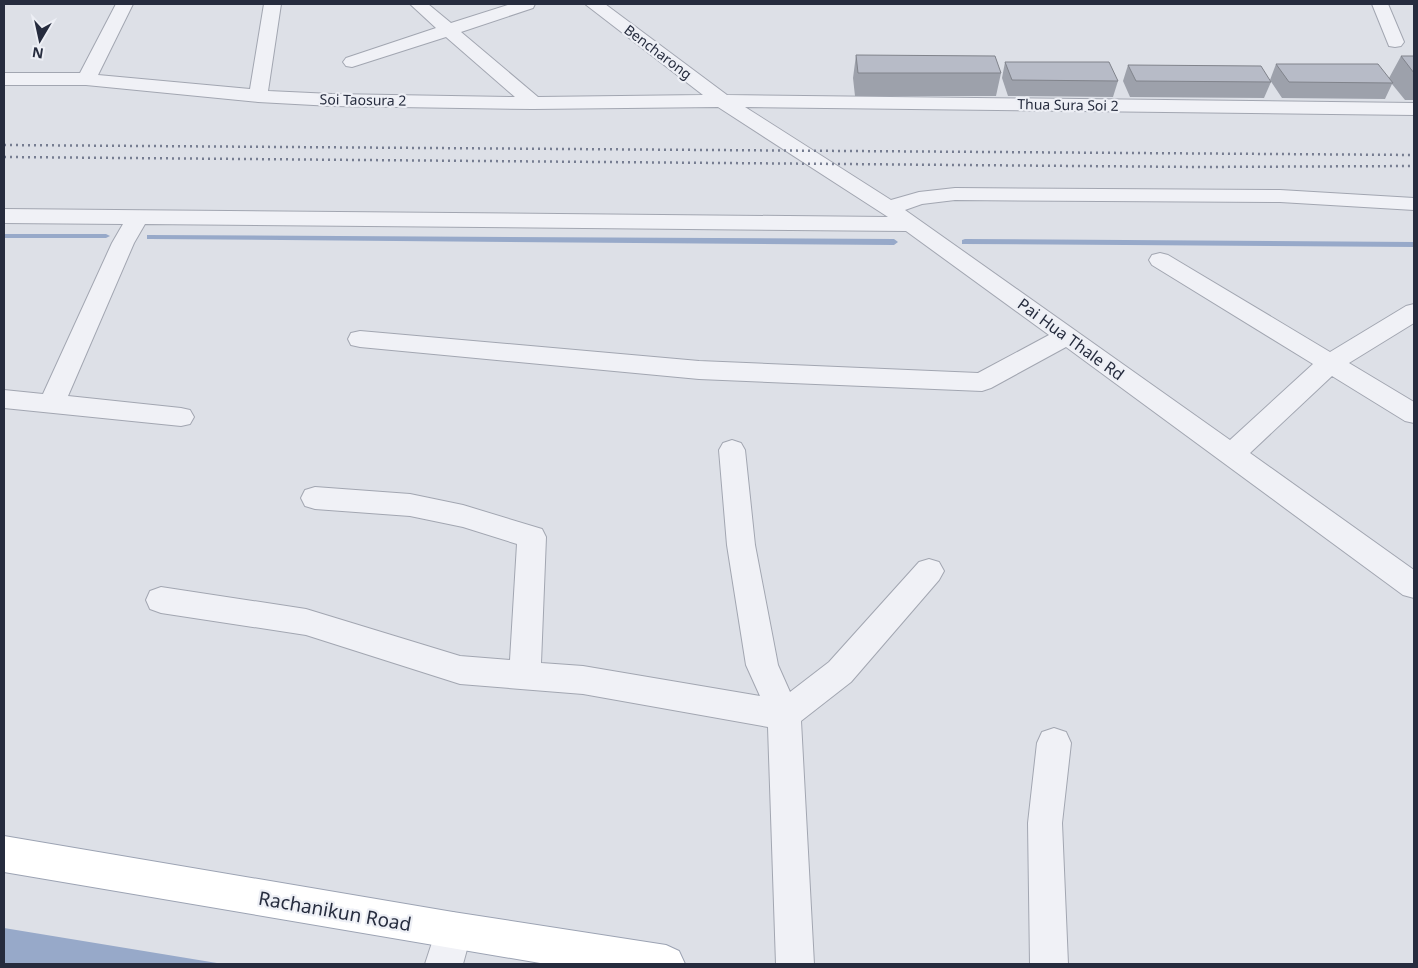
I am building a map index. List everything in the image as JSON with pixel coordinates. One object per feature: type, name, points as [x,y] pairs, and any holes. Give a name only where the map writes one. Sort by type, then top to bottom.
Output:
[{"type":"main road","name":"Rachanikun Road","points":[[4,854],[448,948],[666,964]]},
{"type":"street","points":[[86,79],[124,4]]},
{"type":"street","points":[[258,96],[273,4]]},
{"type":"street","points":[[418,4],[533,103]]},
{"type":"street","points":[[352,62],[527,4]]},
{"type":"street","name":"Bencharong","points":[[594,4],[722,101]]},
{"type":"street","points":[[1380,4],[1395,42]]},
{"type":"street","name":"Soi Taosura 2","points":[[4,78],[86,79],[258,96],[332,100],[533,103],[722,101]]},
{"type":"street","name":"Thua Sura Soi 2","points":[[722,101],[1414,109]]},
{"type":"street","name":"Pai Hua Thale Rd","points":[[722,101],[889,208],[1414,586]]},
{"type":"street","points":[[889,208],[919,198],[955,194],[1280,196],[1414,204]]},
{"type":"street","points":[[4,216],[910,224]]},
{"type":"street","points":[[52,403],[123,243],[137,218]]},
{"type":"street","points":[[1160,260],[1414,414]]},
{"type":"street","points":[[1232,454],[1330,363],[1414,312]]},
{"type":"street","points":[[360,339],[699,370],[982,382],[1067,336]]},
{"type":"street","points":[[4,399],[181,417]]},
{"type":"street","points":[[732,450],[741,545],[762,665],[784,715],[794,964]]},
{"type":"street","points":[[315,498],[410,505],[463,516],[532,537],[525,675]]},
{"type":"street","points":[[161,600],[306,622],[460,670],[583,680],[784,715],[840,672],[928,571]]},
{"type":"street","points":[[1049,964],[1045,823],[1054,744]]},
{"type":"water","points":[[4,928],[223,964],[4,964]]},
{"type":"building","points":[[856,55],[995,56],[1001,73],[858,73]]},
{"type":"building","points":[[1401,56],[1414,56],[1414,73]]},
{"type":"building","points":[[1005,62],[1109,62],[1118,81],[1012,80]]},
{"type":"building","points":[[1276,64],[1378,64],[1393,83],[1289,82]]},
{"type":"building","points":[[1128,65],[1261,66],[1271,82],[1136,81]]},
{"type":"waterway","points":[[4,236],[106,236]]},
{"type":"waterway","points":[[150,237],[894,242]]},
{"type":"waterway","points":[[965,242],[1414,245]]},
{"type":"railway","points":[[4,145],[1414,155]]},
{"type":"railway","points":[[4,157],[1200,167],[1414,166]]}]
